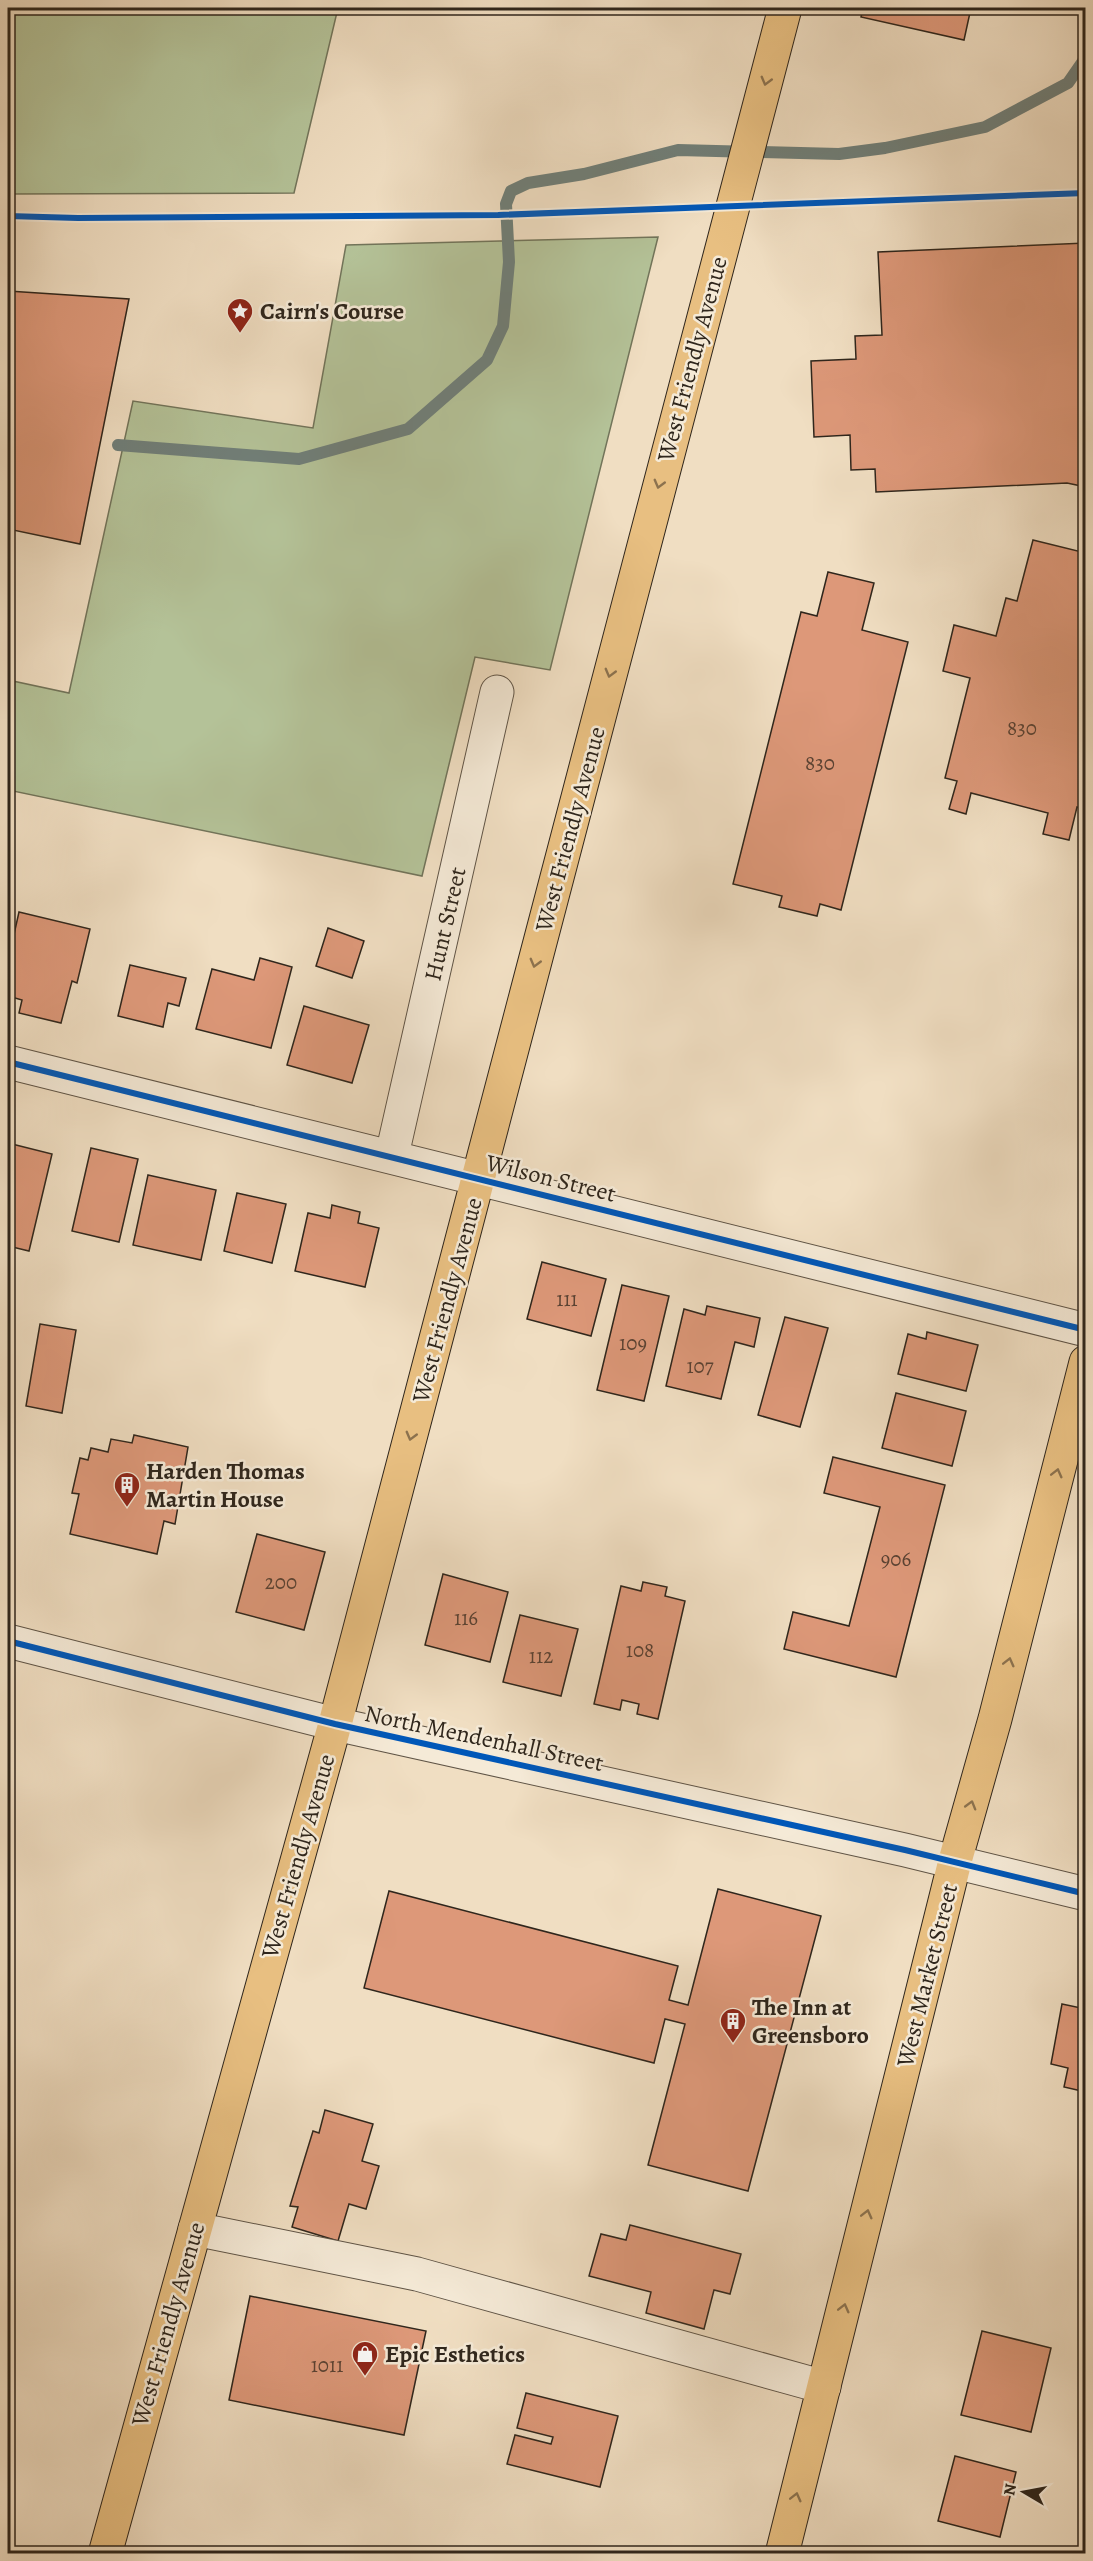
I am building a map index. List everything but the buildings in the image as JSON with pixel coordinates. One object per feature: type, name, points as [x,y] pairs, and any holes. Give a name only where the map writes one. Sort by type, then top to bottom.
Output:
[{"type":"main road","name":"West Friendly Avenue","points":[[105,2553],[334,1724],[782,16]]},
{"type":"main road","name":"West Market Street","points":[[782,2553],[955,1861],[995,1719],[1086,1362]]},
{"type":"street","name":"Hunt Street","points":[[393,1155],[496,693]]},
{"type":"street","name":"Wilson Street","points":[[8,1062],[393,1155],[1086,1330]]},
{"type":"street","name":"North Mendenhall Street","points":[[8,1641],[334,1724],[955,1861],[1086,1894]]},
{"type":"street","points":[[195,2229],[417,2274],[824,2387]]},
{"type":"green space","points":[[8,8],[338,8],[294,193],[8,194]]},
{"type":"green space","points":[[658,237],[550,670],[475,657],[422,876],[8,790],[8,680],[69,693],[133,401],[313,428],[346,245]]},
{"type":"waterway","points":[[118,445],[299,459],[408,429],[487,360],[503,326],[509,262],[506,204],[511,191],[528,183],[584,174],[678,150],[839,154],[885,148],[985,127],[1068,83],[1086,57]]},
{"type":"cycle path","points":[[8,216],[78,218],[498,215],[1086,193]]},
{"type":"cycle path","points":[[8,1062],[1086,1330]]},
{"type":"cycle path","points":[[8,1641],[335,1724],[905,1850],[1086,1894]]},
{"type":"place","name":"Cairn's Course","points":[[240,334]]},
{"type":"place","name":"Harden Thomas Martin House","points":[[127,1508]]},
{"type":"place","name":"The Inn at Greensboro","points":[[733,2044]]},
{"type":"place","name":"Epic Esthetics","points":[[365,2377]]}]
